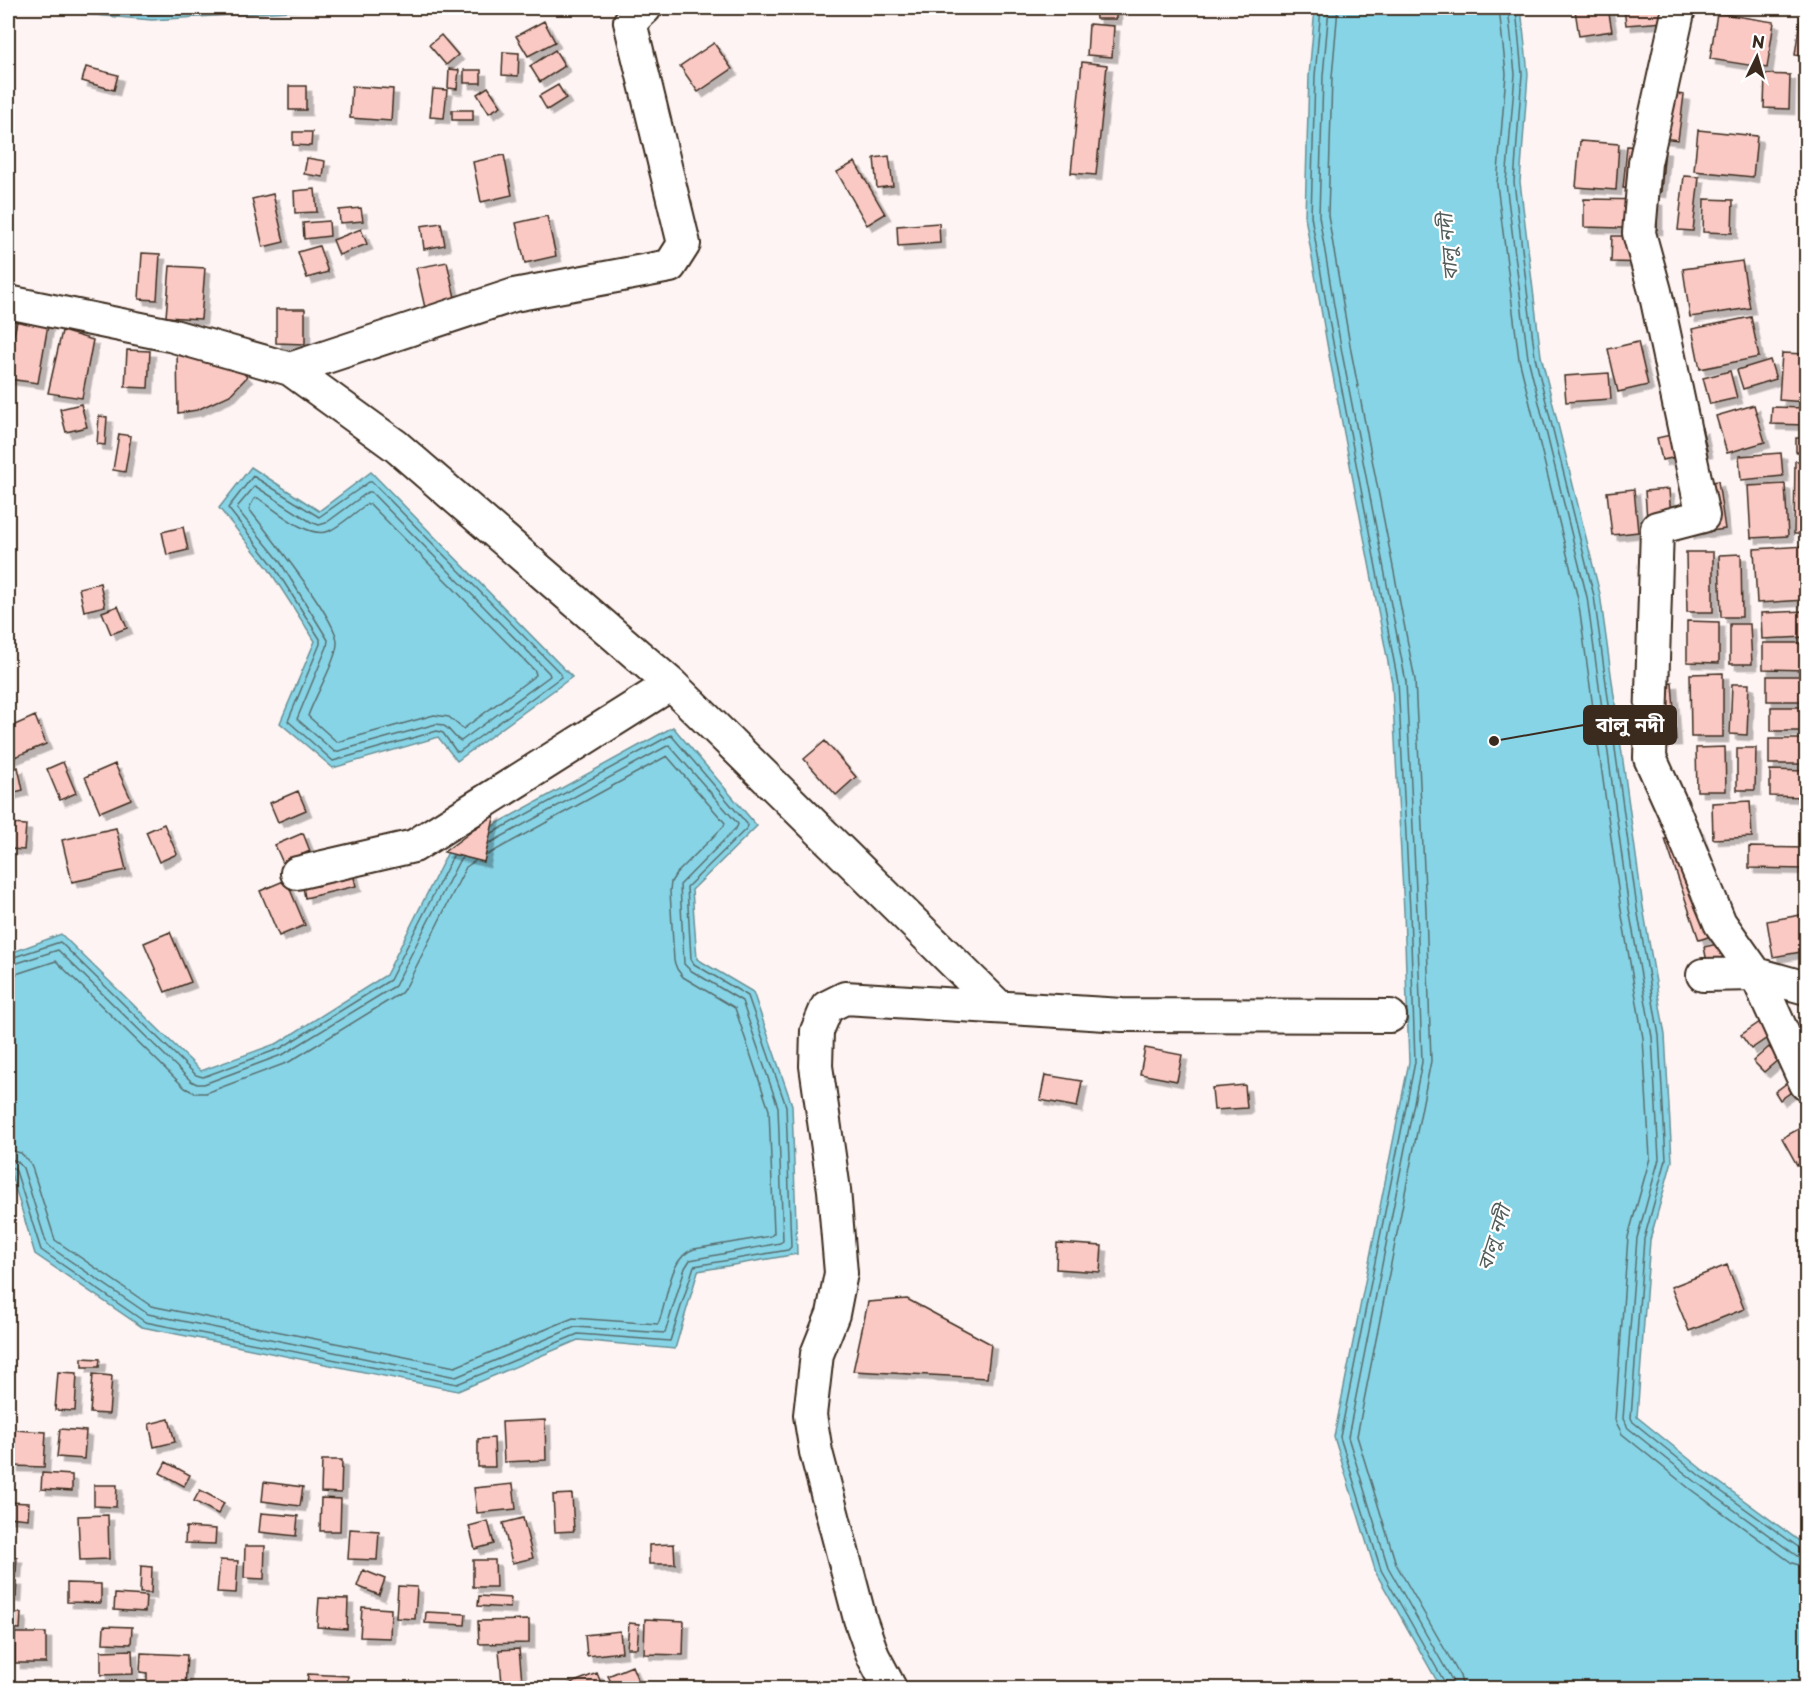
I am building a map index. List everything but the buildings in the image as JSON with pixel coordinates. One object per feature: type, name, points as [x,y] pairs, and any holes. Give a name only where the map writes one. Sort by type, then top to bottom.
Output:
[{"type":"street","points":[[290,369],[514,295],[670,266],[684,244],[630,22],[645,8]]},
{"type":"street","points":[[1679,8],[1645,163],[1639,233],[1655,291],[1703,516],[1657,528],[1650,758],[1720,923],[1756,974],[1806,1084]]},
{"type":"street","points":[[8,302],[171,335],[290,369],[396,446],[671,684],[999,1007]]},
{"type":"street","points":[[297,873],[414,846],[671,684]]},
{"type":"street","points":[[1703,975],[1756,974],[1806,988]]},
{"type":"street","points":[[890,1689],[873,1656],[860,1619],[816,1452],[810,1415],[818,1354],[832,1314],[841,1273],[834,1190],[816,1066],[817,1030],[827,1007],[845,998],[1122,1015],[1390,1016]]},
{"type":"water","points":[[69,8],[337,8],[152,20],[83,14]]},
{"type":"water","points":[[1315,8],[1521,8],[1528,74],[1520,182],[1541,356],[1600,594],[1643,907],[1665,1035],[1672,1161],[1650,1240],[1637,1417],[1704,1471],[1806,1546],[1806,1688],[1441,1688],[1376,1573],[1334,1437],[1409,1062],[1392,683],[1305,217],[1309,76]]},
{"type":"water","points":[[251,467],[319,511],[371,472],[572,677],[457,761],[438,737],[333,768],[280,723],[315,641],[268,568],[219,508]]},
{"type":"water","points":[[673,727],[757,826],[692,890],[697,959],[753,992],[792,1105],[797,1254],[698,1271],[675,1349],[578,1340],[458,1391],[142,1327],[35,1254],[8,1164],[8,954],[61,934],[201,1071],[278,1043],[386,975],[449,850]]},
{"type":"place","name":"বালু নদী","points":[[1494,741]]}]
